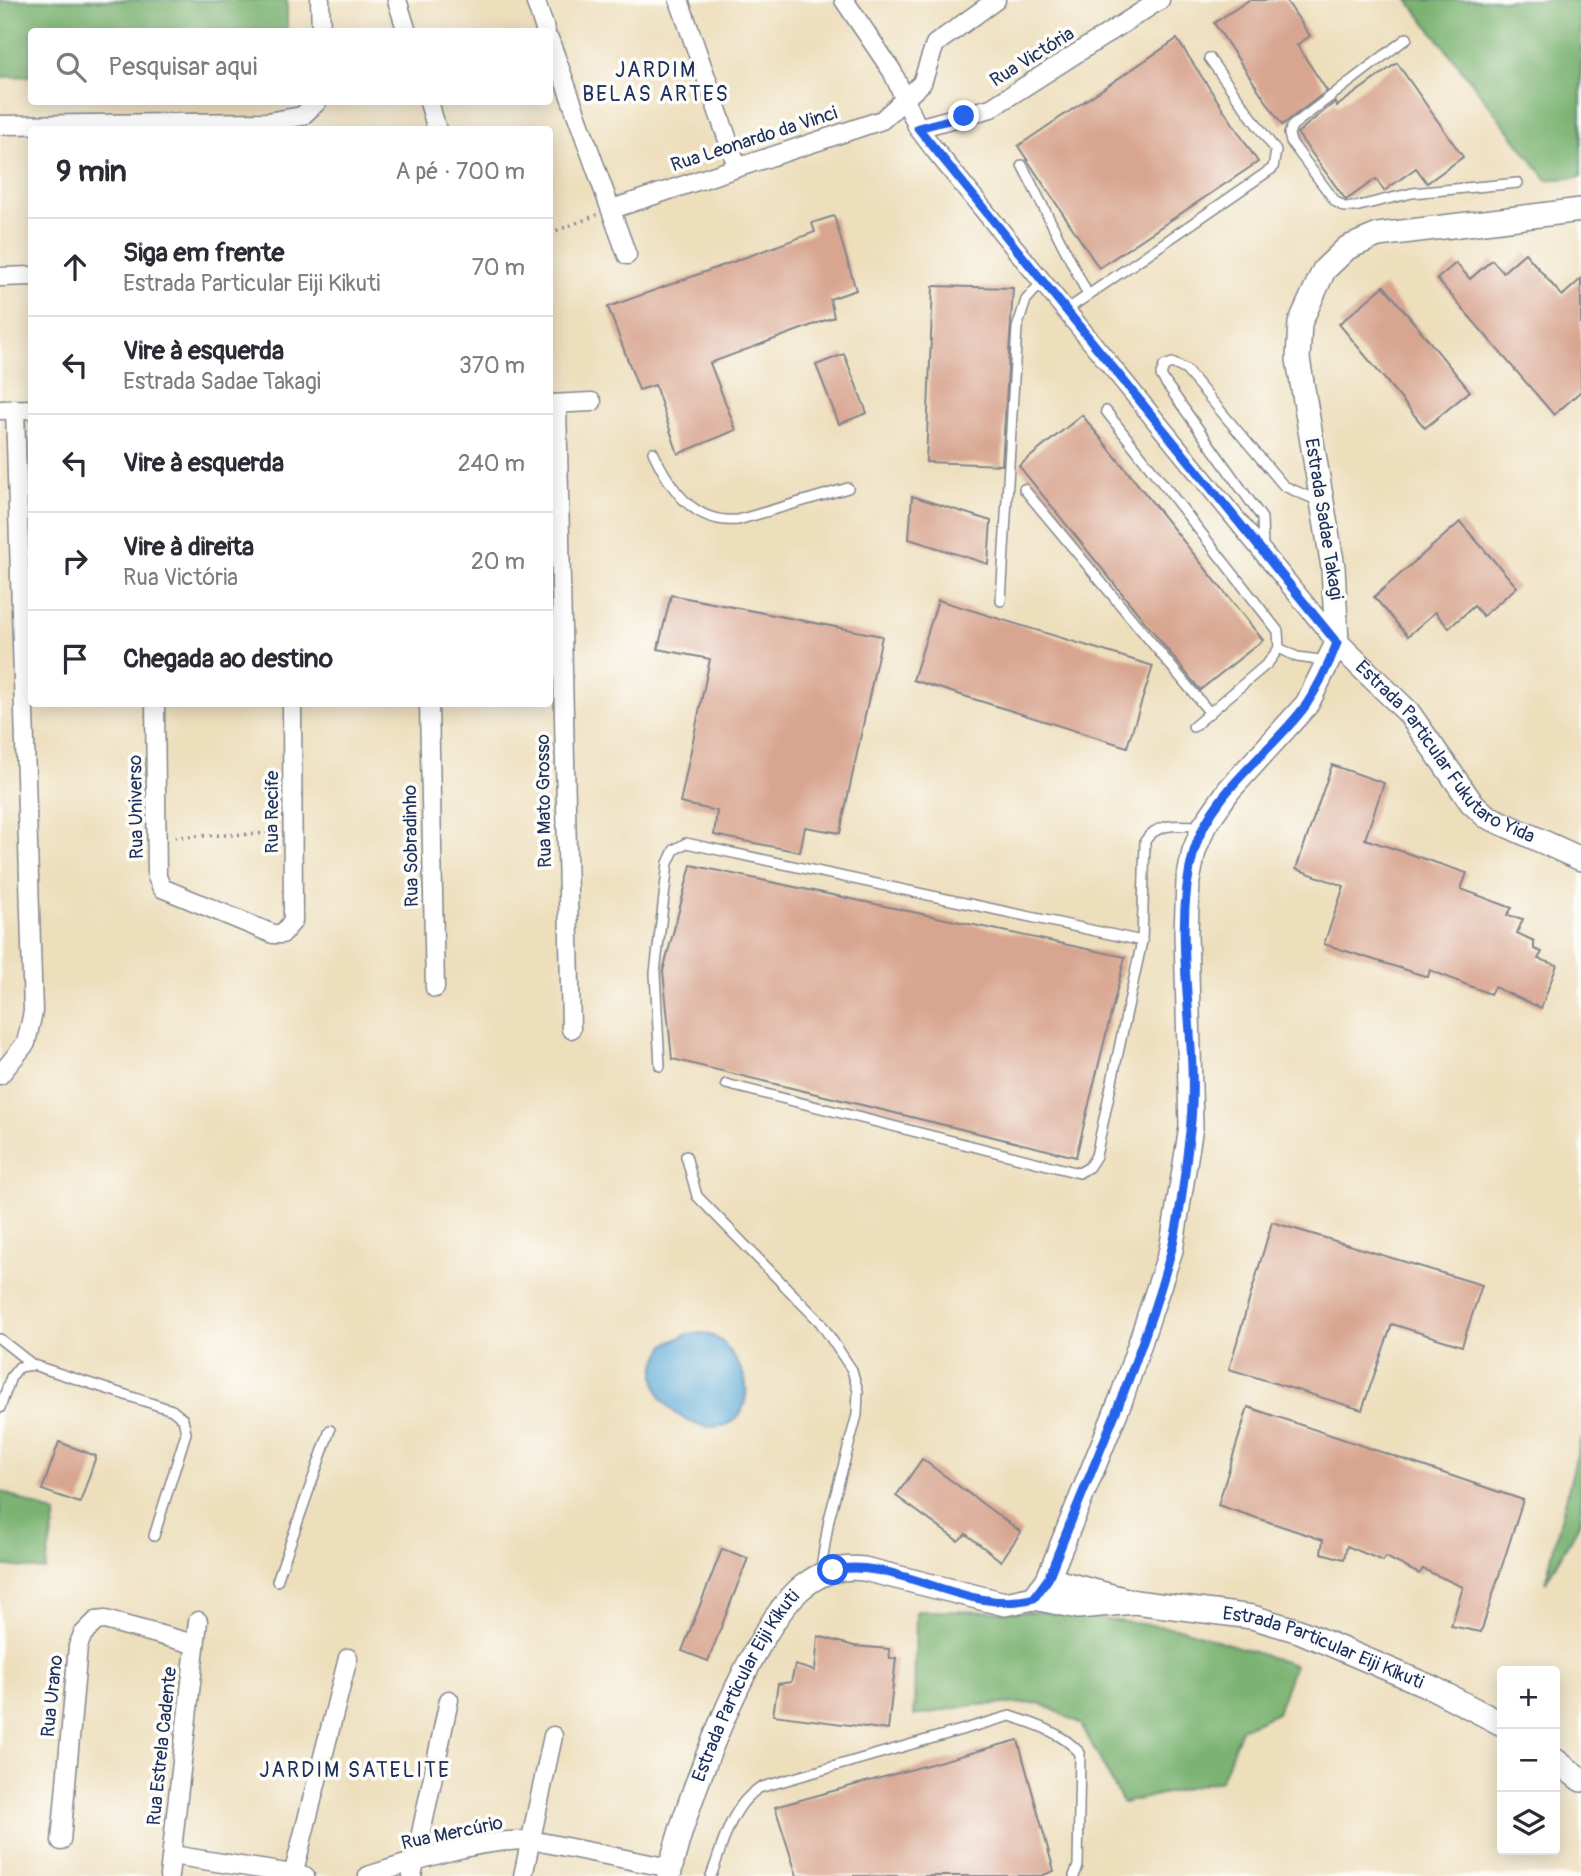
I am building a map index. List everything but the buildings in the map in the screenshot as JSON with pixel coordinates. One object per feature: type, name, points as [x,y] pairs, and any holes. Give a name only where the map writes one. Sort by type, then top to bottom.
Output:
[{"type":"street","points":[[320,0],[321,28]]},
{"type":"street","points":[[397,0],[406,28]]},
{"type":"street","points":[[535,0],[545,28]]},
{"type":"street","points":[[679,0],[737,166]]},
{"type":"street","name":"Estrada Particular Fukutaro Yida","points":[[844,0],[892,71],[918,128],[1263,553],[1333,652],[1408,712],[1479,809],[1496,821],[1581,859]]},
{"type":"street","points":[[904,102],[922,83],[935,44],[996,0]]},
{"type":"street","name":"Rua Victória","points":[[918,128],[991,108],[1160,0]]},
{"type":"street","points":[[553,49],[627,255]]},
{"type":"street","name":"Rua Leonardo da Vinci","points":[[612,209],[882,120],[904,102]]},
{"type":"street","points":[[0,125],[267,122],[302,116],[314,105]]},
{"type":"street","points":[[430,105],[436,126]]},
{"type":"street","name":"Estrada Sadae Takagi","points":[[1333,652],[1334,567],[1298,359],[1300,323],[1324,270],[1347,248],[1378,235],[1581,210]]},
{"type":"street","points":[[0,277],[28,276]]},
{"type":"street","points":[[553,404],[592,402]]},
{"type":"street","name":"Rua Mato Grosso","points":[[553,404],[571,1029]]},
{"type":"street","points":[[0,1075],[26,1043],[32,1027],[15,409]]},
{"type":"street","points":[[1034,1598],[1048,1579],[1122,1397],[1171,1251],[1191,1127],[1186,933],[1188,881],[1194,850],[1204,826],[1230,790],[1307,704],[1333,652]]},
{"type":"street","name":"Rua Universo","points":[[155,707],[159,837],[157,877],[162,888],[273,934],[282,934],[293,920]]},
{"type":"street","name":"Rua Recife","points":[[292,707],[293,920]]},
{"type":"street","name":"Rua Sobradinho","points":[[429,707],[435,988]]},
{"type":"street","name":"Estrada Particular Eiji Kikuti","points":[[669,1872],[689,1806],[739,1686],[782,1609],[799,1590],[820,1575],[846,1567],[864,1569],[984,1601],[1017,1603],[1034,1598],[1078,1608],[1135,1602]]},
{"type":"street","name":"Estrada Particular Eiji Kikuti","points":[[1048,1579],[1135,1602],[1252,1617],[1299,1631],[1433,1688],[1497,1721]]},
{"type":"street","name":"Rua Urano","points":[[61,1841],[70,1718],[78,1646],[83,1634],[96,1620],[105,1620],[194,1644]]},
{"type":"street","name":"Rua Estrela Cadente","points":[[169,1876],[198,1621]]},
{"type":"street","points":[[172,1854],[299,1875],[348,1658]]},
{"type":"street","points":[[413,1868],[449,1700]]},
{"type":"street","points":[[523,1876],[553,1736]]},
{"type":"street","points":[[1560,1764],[1581,1780]]},
{"type":"street","name":"Rua Mercúrio","points":[[368,1876],[413,1868],[493,1843],[531,1840],[669,1872]]},
{"type":"lane","points":[[1407,38],[1292,126],[1289,134],[1291,142],[1335,201],[1344,207],[1355,207],[1412,193],[1518,183]]},
{"type":"lane","points":[[1065,311],[1273,168],[1276,151],[1209,58]]},
{"type":"lane","points":[[1022,165],[1088,295]]},
{"type":"lane","points":[[1001,601],[1017,328],[1026,300],[1042,282]]},
{"type":"lane","points":[[1263,553],[1262,518],[1165,382],[1161,374],[1164,366],[1172,363],[1186,370],[1284,486],[1302,496],[1322,502]]},
{"type":"lane","points":[[1106,411],[1272,619],[1278,631],[1279,648],[1268,663],[1193,727]]},
{"type":"lane","points":[[653,452],[667,482],[682,500],[708,517],[722,521],[738,520],[848,488]]},
{"type":"lane","points":[[1024,489],[1210,713]]},
{"type":"lane","points":[[1279,648],[1297,657],[1333,652]]},
{"type":"lane","points":[[726,1084],[1079,1173],[1089,1167],[1096,1156],[1142,941],[1145,841],[1151,832],[1160,827],[1204,826]]},
{"type":"lane","points":[[660,1066],[656,959],[668,863],[674,850],[686,843],[1142,941]]},
{"type":"lane","points":[[686,1156],[697,1196],[820,1322],[852,1370],[858,1391],[857,1415],[829,1519],[820,1575]]},
{"type":"lane","points":[[0,1339],[33,1365],[172,1410],[183,1419],[186,1433],[154,1536]]},
{"type":"lane","points":[[0,1408],[11,1377],[19,1367],[33,1365]]},
{"type":"lane","points":[[277,1581],[330,1430]]},
{"type":"lane","points":[[710,1876],[736,1811],[746,1797],[759,1788],[1010,1716],[1036,1724],[1070,1742],[1080,1753],[1078,1867],[1074,1876]]},
{"type":"path","points":[[553,232],[612,209]]},
{"type":"path","points":[[159,837],[293,832]]},
{"type":"green space","points":[[0,0],[287,0],[287,28],[28,28],[28,76],[0,77]]},
{"type":"green space","points":[[1408,0],[1581,0],[1581,177],[1547,180]]},
{"type":"green space","points":[[1581,1438],[1581,1521],[1545,1583]]},
{"type":"green space","points":[[0,1491],[56,1514],[45,1570],[0,1565]]},
{"type":"green space","points":[[916,1611],[1043,1612],[1183,1629],[1294,1665],[1277,1713],[1241,1729],[1221,1780],[1123,1803],[1081,1724],[1040,1703],[973,1705],[914,1716]]},
{"type":"water","points":[[701,1333],[724,1344],[746,1383],[745,1401],[736,1418],[721,1426],[703,1426],[684,1419],[668,1406],[657,1388],[656,1367],[666,1344],[688,1334]]},
{"type":"district","name":"JARDIM BELAS ARTES","points":[[656,82]]},
{"type":"district","name":"JARDIM SATELITE","points":[[355,1770]]},
{"type":"route","points":[[833,1570],[846,1567],[864,1569],[984,1601],[1005,1604],[1034,1598],[1048,1579],[1133,1368],[1171,1251],[1191,1127],[1186,933],[1188,881],[1194,850],[1204,826],[1230,790],[1307,704],[1330,662],[1337,643],[918,128],[964,116]]}]
